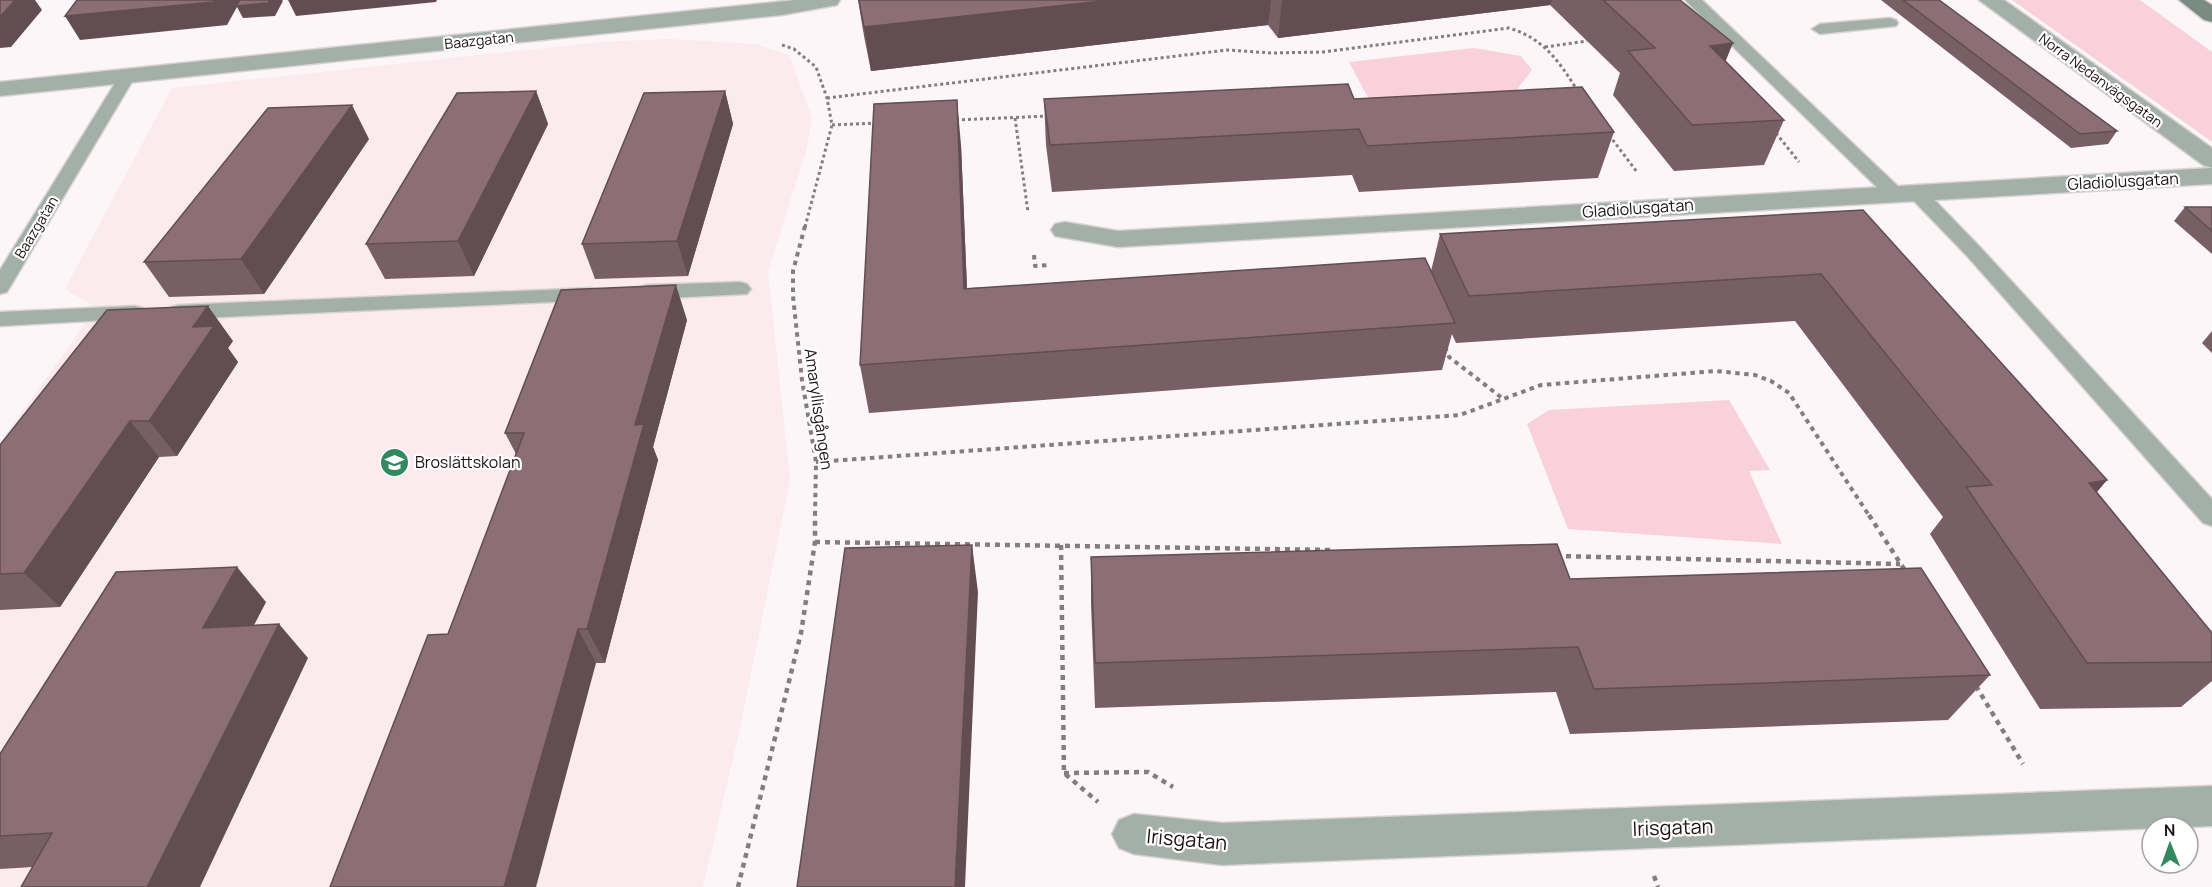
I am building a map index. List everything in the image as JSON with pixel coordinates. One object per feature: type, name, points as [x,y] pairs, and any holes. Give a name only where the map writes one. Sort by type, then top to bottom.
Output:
[{"type":"main road","points":[[2190,0],[2212,15]]},
{"type":"street","name":"Baazgatan","points":[[2,92],[128,75],[707,8],[782,9],[829,0]]},
{"type":"street","name":"Norra Nedanvägsgatan","points":[[1990,0],[2212,160]]},
{"type":"street","name":"Gladiolusgatan","points":[[1065,230],[1118,239],[2212,176]]},
{"type":"street","name":"Irisgatan","points":[[1134,834],[1222,844],[2212,806]]},
{"type":"lane","points":[[1693,0],[1906,194],[1974,252],[2212,516]]},
{"type":"lane","points":[[1820,29],[1890,23]]},
{"type":"lane","name":"Baazgatan","points":[[0,287],[128,75]]},
{"type":"lane","points":[[632,293],[740,289]]},
{"type":"lane","points":[[0,319],[608,294]]},
{"type":"path","points":[[827,98],[1227,50],[1272,53],[1323,52],[1509,28],[1534,36],[1559,61],[1582,97]]},
{"type":"path","points":[[1544,47],[1587,41]]},
{"type":"path","name":"Amaryllisgången","points":[[738,887],[801,633],[815,542],[816,462],[802,380],[793,297],[793,271],[832,125],[827,98],[816,68],[794,49],[777,43]]},
{"type":"path","points":[[954,120],[1058,116]]},
{"type":"path","points":[[1016,118],[1029,219],[1065,230]]},
{"type":"path","points":[[832,125],[887,123]]},
{"type":"path","points":[[1608,134],[1663,206]]},
{"type":"path","points":[[1445,346],[1449,357],[1502,398]]},
{"type":"path","points":[[816,462],[1460,415],[1541,385],[1716,371],[1739,372],[1770,379],[1789,393],[1907,574]]},
{"type":"path","points":[[815,542],[1341,550]]},
{"type":"path","points":[[1061,545],[1065,773]]},
{"type":"path","points":[[1544,555],[1901,564]]},
{"type":"path","points":[[1973,682],[2053,811]]},
{"type":"shaded area","points":[[2012,0],[2140,0],[2212,52],[2212,142]]},
{"type":"shaded area","name":"Broslättskolan","points":[[668,39],[756,44],[789,55],[812,118],[807,148],[768,271],[790,480],[741,724],[703,887],[0,887],[0,443],[96,308],[65,289],[172,88],[601,42]]},
{"type":"shaded area","points":[[1474,48],[1521,56],[1532,70],[1508,101],[1372,105],[1349,62]]},
{"type":"shaded area","points":[[1729,400],[1770,470],[1749,471],[1782,544],[1568,529],[1527,424],[1549,410]]},
{"type":"building","points":[[0,0],[15,0],[0,17]]},
{"type":"building","points":[[77,0],[215,0],[214,2],[65,16]]},
{"type":"building","points":[[240,0],[270,0],[268,3],[236,6]]},
{"type":"building","points":[[859,0],[1112,0],[864,27]]},
{"type":"building","points":[[1603,0],[1680,0],[1733,43],[1710,46],[1784,120],[1692,125],[1628,51],[1655,48]]},
{"type":"building","points":[[1903,0],[1939,0],[2117,131],[2080,134]]},
{"type":"building","points":[[1348,84],[1354,99],[1582,87],[1614,132],[1367,146],[1359,129],[1050,145],[1044,99]]},
{"type":"building","points":[[536,91],[458,241],[366,244],[457,93]]},
{"type":"building","points":[[725,91],[677,241],[582,244],[644,93]]},
{"type":"building","points":[[957,100],[964,289],[1425,258],[1455,323],[860,365],[874,104]]},
{"type":"building","points":[[352,105],[241,259],[144,262],[268,108]]},
{"type":"building","points":[[2185,207],[2212,207],[2212,231]]},
{"type":"building","points":[[1863,210],[2107,480],[2089,483],[2212,633],[2212,662],[2087,663],[1966,487],[1992,485],[1821,274],[1469,296],[1440,234]]},
{"type":"building","points":[[676,285],[635,425],[644,424],[587,629],[578,629],[504,887],[330,887],[428,635],[448,634],[524,433],[505,433],[561,290]]},
{"type":"building","points":[[208,306],[193,327],[214,326],[149,421],[130,421],[24,573],[0,574],[0,445],[107,310]]},
{"type":"building","points":[[1557,544],[1570,579],[1921,568],[1990,675],[1594,689],[1578,647],[1095,663],[1091,557]]},
{"type":"building","points":[[972,545],[955,887],[797,887],[845,548]]},
{"type":"building","points":[[237,567],[203,628],[279,624],[147,887],[21,887],[52,833],[0,836],[0,754],[116,572]]},
{"type":"place","name":"Broslättskolan","points":[[394,462]]}]
